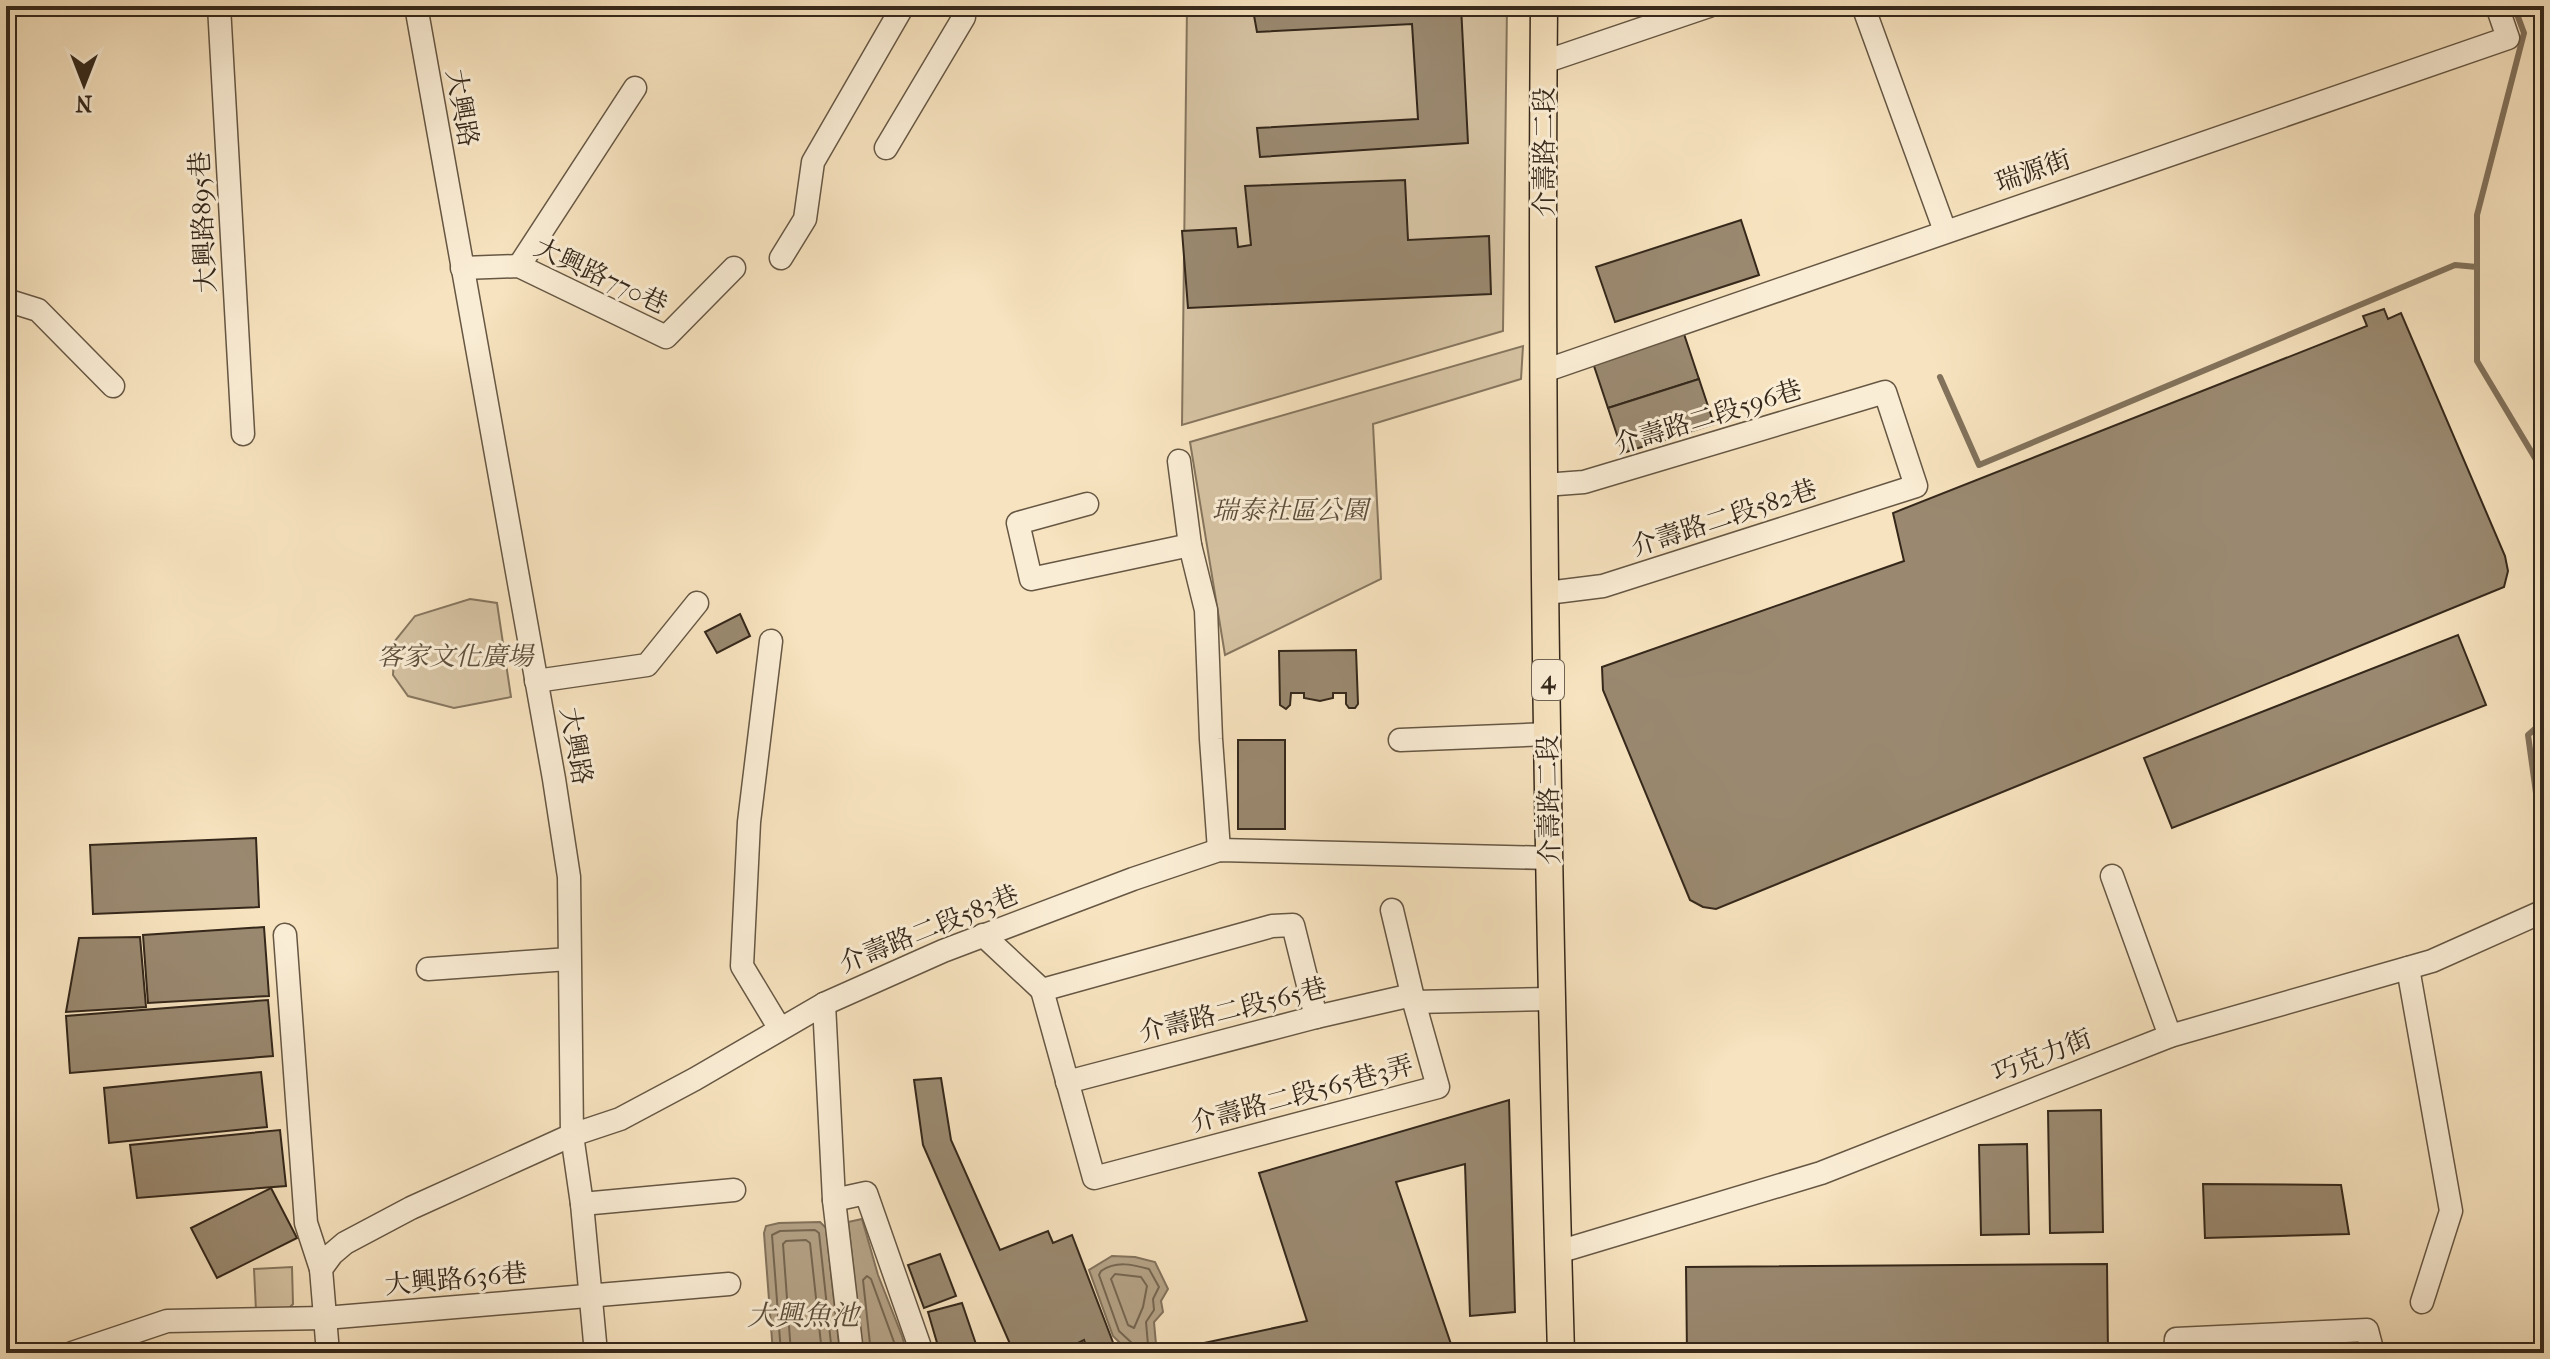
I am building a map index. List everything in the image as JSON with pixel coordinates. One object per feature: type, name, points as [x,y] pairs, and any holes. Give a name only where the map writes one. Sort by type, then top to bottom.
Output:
[{"type":"main road","name":"介壽路二段","points":[[1544,6],[1544,485],[1551,999],[1561,1353]]},
{"type":"street","name":"大興路895巷","points":[[219,6],[243,434]]},
{"type":"street","name":"大興路","points":[[416,6],[569,877],[572,1135]]},
{"type":"street","points":[[781,258],[805,219],[813,162],[903,6]]},
{"type":"street","points":[[886,148],[964,17],[964,6]]},
{"type":"street","points":[[1544,62],[1709,6]]},
{"type":"street","points":[[1863,6],[1945,231]]},
{"type":"street","name":"瑞源街","points":[[1544,371],[2508,38],[2497,6]]},
{"type":"street","points":[[519,266],[635,88]]},
{"type":"street","name":"大興路770巷","points":[[462,268],[519,266],[666,337],[734,268]]},
{"type":"street","points":[[6,300],[38,310],[113,386]]},
{"type":"street","name":"介壽路二段596巷","points":[[1544,485],[1584,482],[1885,392],[1916,486]]},
{"type":"street","points":[[1179,461],[1190,545],[1206,610],[1219,850]]},
{"type":"street","name":"介壽路二段582巷","points":[[1547,593],[1603,586],[1916,486]]},
{"type":"street","points":[[1087,504],[1018,523],[1031,579],[1190,545]]},
{"type":"street","points":[[536,681],[647,665],[697,603]]},
{"type":"street","points":[[771,641],[749,822],[742,966],[780,1029]]},
{"type":"street","points":[[1400,740],[1548,734]]},
{"type":"street","name":"介壽路二段583巷","points":[[572,1135],[620,1119],[824,1004],[943,951],[1219,850],[1550,858]]},
{"type":"street","points":[[2112,876],[2170,1036]]},
{"type":"street","points":[[1392,910],[1413,998]]},
{"type":"street","name":"巧克力街","points":[[1558,1252],[1821,1173],[2170,1036],[2432,961],[2544,911]]},
{"type":"street","points":[[1042,990],[1272,926],[1293,925],[1316,1017]]},
{"type":"street","points":[[285,935],[306,1223],[321,1269],[328,1353]]},
{"type":"street","points":[[983,935],[1042,990],[1067,1082]]},
{"type":"street","points":[[428,969],[569,959]]},
{"type":"street","points":[[2408,968],[2451,1211],[2422,1302]]},
{"type":"street","name":"介壽路二段565巷","points":[[1067,1082],[1316,1017],[1413,998],[1551,999]]},
{"type":"street","name":"介壽路二段565巷3弄","points":[[1067,1082],[1094,1178],[1438,1087],[1413,998]]},
{"type":"street","points":[[824,1004],[834,1200],[852,1353]]},
{"type":"street","points":[[321,1269],[345,1243],[411,1208],[572,1135],[596,1353]]},
{"type":"street","points":[[582,1204],[734,1190]]},
{"type":"street","points":[[834,1200],[866,1193],[922,1353]]},
{"type":"street","name":"大興路636巷","points":[[72,1353],[167,1321],[325,1318],[729,1284]]},
{"type":"street","points":[[2176,1346],[2367,1330],[2373,1353]]},
{"type":"green space","points":[[1187,6],[1507,6],[1503,331],[1182,425]]},
{"type":"green space","name":"瑞泰社區公園","points":[[1523,346],[1521,379],[1373,424],[1381,579],[1225,655],[1190,442]]},
{"type":"green space","name":"客家文化廣場","points":[[470,599],[497,603],[511,697],[454,708],[408,696],[393,675],[395,641],[415,616]]},
{"type":"green space","points":[[292,1267],[293,1304],[288,1309],[256,1311],[254,1269]]},
{"type":"water","name":"大興魚池","points":[[862,1219],[878,1275],[907,1353],[863,1353],[848,1222]]},
{"type":"water","name":"大興魚池","points":[[820,1222],[826,1228],[840,1353],[773,1353],[766,1226]]},
{"type":"water","points":[[1112,1256],[1155,1262],[1168,1289],[1161,1301],[1163,1312],[1154,1322],[1160,1353],[1130,1353],[1113,1336],[1089,1270]]},
{"type":"building","points":[[1300,6],[1461,6],[1468,143],[1260,157],[1257,128],[1418,119],[1412,24],[1257,32],[1253,10]]},
{"type":"building","points":[[1405,180],[1408,240],[1489,236],[1491,294],[1188,308],[1182,231],[1236,228],[1238,247],[1251,245],[1245,186]]},
{"type":"building","points":[[1741,220],[1759,275],[1615,322],[1596,267]]},
{"type":"building","points":[[2384,309],[2388,319],[2401,313],[2505,556],[2508,571],[2504,587],[1716,909],[1690,900],[1603,690],[1602,667],[1904,561],[1893,513],[2367,326],[2363,316]]},
{"type":"building","points":[[1684,334],[1699,379],[1608,408],[1593,363]]},
{"type":"building","points":[[1699,379],[1714,424],[1623,453],[1608,408]]},
{"type":"building","points":[[740,614],[750,636],[717,653],[705,632]]},
{"type":"building","points":[[2458,635],[2486,705],[2172,828],[2144,758]]},
{"type":"building","points":[[1356,650],[1358,704],[1355,708],[1349,708],[1346,704],[1346,693],[1333,693],[1333,698],[1320,701],[1304,698],[1304,693],[1291,693],[1290,705],[1286,709],[1280,705],[1279,651]]},
{"type":"building","points":[[1238,740],[1285,740],[1285,829],[1238,829]]},
{"type":"building","points":[[256,838],[259,907],[93,914],[90,845]]},
{"type":"building","points":[[264,927],[269,996],[148,1003],[143,935]]},
{"type":"building","points":[[140,937],[146,1007],[66,1012],[79,938]]},
{"type":"building","points":[[268,1000],[273,1056],[70,1073],[66,1016]]},
{"type":"building","points":[[261,1072],[267,1127],[109,1143],[104,1088]]},
{"type":"building","points":[[941,1078],[951,1140],[1000,1250],[1048,1231],[1053,1243],[1072,1235],[1114,1345],[1089,1353],[1084,1340],[1078,1343],[1082,1353],[1014,1353],[923,1145],[914,1080]]},
{"type":"building","points":[[1509,1100],[1515,1312],[1470,1316],[1465,1164],[1396,1182],[1454,1353],[1157,1353],[1307,1321],[1259,1173]]},
{"type":"building","points":[[2101,1110],[2103,1232],[2050,1233],[2048,1111]]},
{"type":"building","points":[[280,1130],[286,1186],[137,1198],[130,1145]]},
{"type":"building","points":[[2027,1144],[2029,1234],[1981,1235],[1979,1145]]},
{"type":"building","points":[[2203,1184],[2341,1185],[2349,1234],[2205,1238]]},
{"type":"building","points":[[271,1188],[297,1238],[217,1278],[191,1228]]},
{"type":"building","points":[[940,1254],[956,1296],[924,1308],[908,1265]]},
{"type":"building","points":[[2107,1264],[2108,1353],[1687,1353],[1686,1267]]},
{"type":"building","points":[[962,1303],[979,1353],[940,1353],[928,1312]]},
{"type":"waterway","points":[[2514,6],[2524,33],[2477,215],[2477,361],[2544,473]]},
{"type":"waterway","points":[[1940,377],[1979,465],[2455,265],[2477,267]]},
{"type":"waterway","points":[[2544,721],[2528,735],[2537,800],[2544,808]]}]
